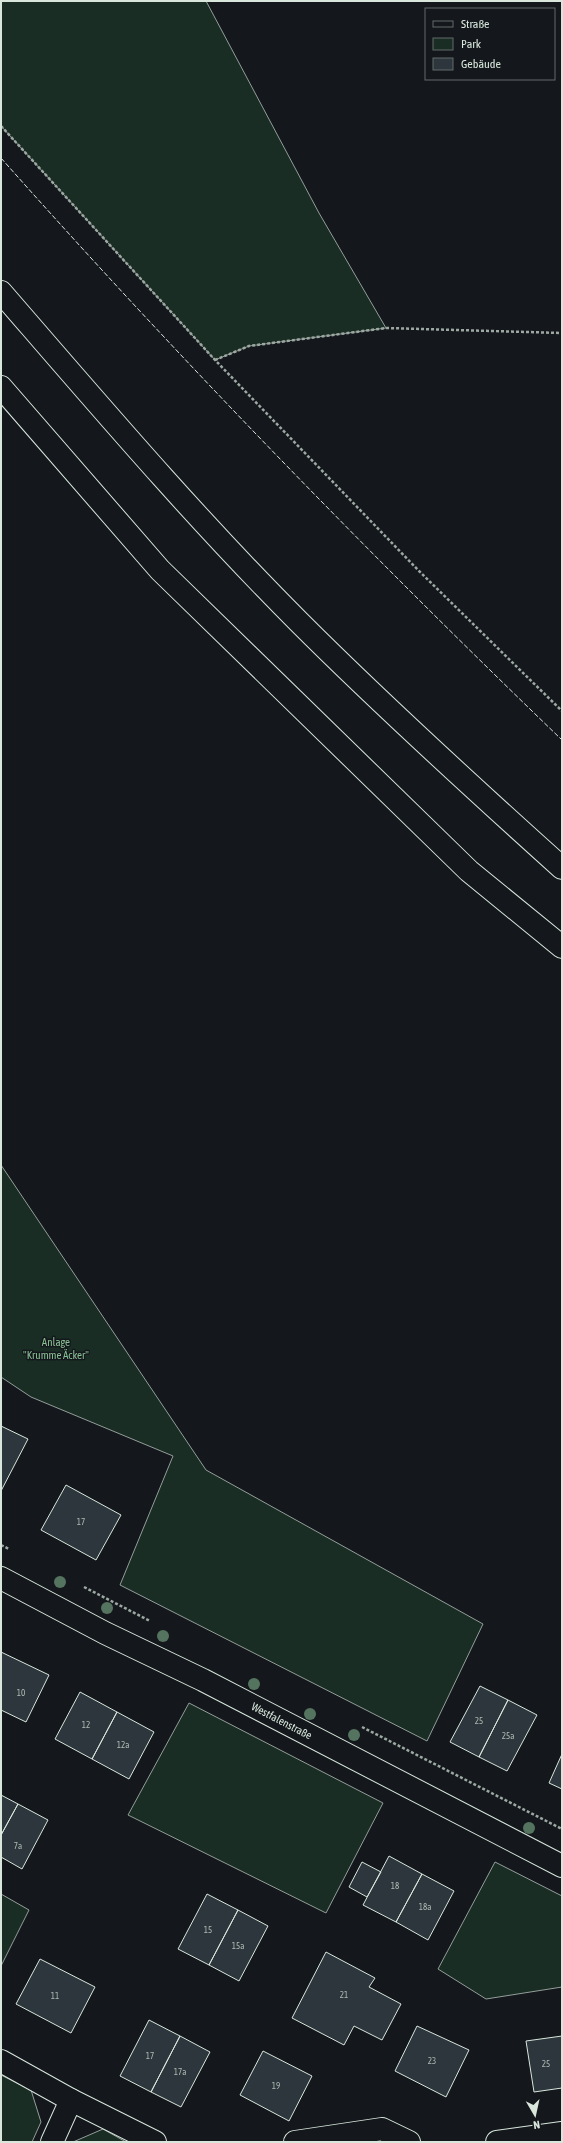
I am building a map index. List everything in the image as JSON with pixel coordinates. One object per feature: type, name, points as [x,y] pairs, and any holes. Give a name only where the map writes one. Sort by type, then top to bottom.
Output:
[{"type":"main road","points":[[1,292],[170,486],[299,622],[493,806],[562,868]]},
{"type":"main road","points":[[1,387],[160,570],[470,871],[562,947]]},
{"type":"main road","name":"Westfalenstraße","points":[[1,1578],[105,1633],[203,1680],[562,1866]]},
{"type":"main road","points":[[1,2061],[70,2100],[155,2142]]},
{"type":"main road","points":[[52,2142],[70,2100]]},
{"type":"main road","points":[[295,2142],[382,2129],[409,2142]]},
{"type":"main road","points":[[497,2142],[562,2133]]},
{"type":"path","points":[[1,126],[215,360],[419,571],[562,710]]},
{"type":"path","points":[[215,360],[249,346],[386,328],[562,333]]},
{"type":"green space","points":[[1,1],[206,1],[319,213],[386,328],[249,346],[215,360],[1,126]]},
{"type":"green space","name":"Anlage \"Krumme Äcker\"","points":[[1,1165],[206,1470],[483,1624],[427,1741],[120,1585],[173,1456],[31,1397],[1,1377]]},
{"type":"green space","points":[[189,1703],[383,1803],[326,1913],[128,1815]]},
{"type":"green space","points":[[495,1862],[562,1896],[562,1987],[486,1999],[438,1969]]},
{"type":"green space","points":[[1,1894],[29,1910],[1,1966]]},
{"type":"green space","points":[[1,2075],[31,2090],[41,2122],[32,2142],[1,2142]]},
{"type":"green space","points":[[103,2129],[126,2142],[73,2142]]},
{"type":"building","points":[[1,1426],[28,1439],[1,1491]]},
{"type":"building","points":[[66,1485],[121,1515],[96,1560],[41,1530]]},
{"type":"building","points":[[1,1652],[49,1675],[26,1722],[1,1710]]},
{"type":"building","points":[[480,1686],[508,1700],[479,1757],[450,1742]]},
{"type":"building","points":[[80,1692],[117,1712],[92,1759],[55,1739]]},
{"type":"building","points":[[508,1700],[537,1715],[507,1771],[479,1757]]},
{"type":"building","points":[[117,1712],[154,1732],[129,1779],[92,1759]]},
{"type":"building","points":[[562,1754],[562,1789],[549,1783]]},
{"type":"building","points":[[1,1795],[18,1804],[1,1835]]},
{"type":"building","points":[[18,1804],[48,1820],[22,1869],[1,1857],[1,1835]]},
{"type":"building","points":[[389,1856],[422,1874],[396,1922],[363,1905]]},
{"type":"building","points":[[362,1862],[381,1872],[367,1897],[349,1887]]},
{"type":"building","points":[[422,1874],[454,1891],[428,1940],[396,1922]]},
{"type":"building","points":[[207,1894],[238,1910],[209,1965],[178,1949]]},
{"type":"building","points":[[238,1910],[268,1926],[239,1981],[209,1965]]},
{"type":"building","points":[[326,1952],[375,1978],[369,1987],[401,2004],[382,2040],[354,2026],[344,2045],[292,2018]]},
{"type":"building","points":[[40,1959],[95,1987],[71,2033],[16,2004]]},
{"type":"building","points":[[149,2020],[180,2036],[151,2092],[120,2076]]},
{"type":"building","points":[[417,2026],[469,2050],[446,2097],[395,2071]]},
{"type":"building","points":[[180,2036],[210,2052],[181,2107],[151,2092]]},
{"type":"building","points":[[562,2036],[562,2088],[534,2092],[526,2041]]},
{"type":"building","points":[[263,2051],[312,2076],[289,2121],[240,2095]]},
{"type":"fence","points":[[1,158],[137,308],[276,455],[418,599],[562,740]]}]
